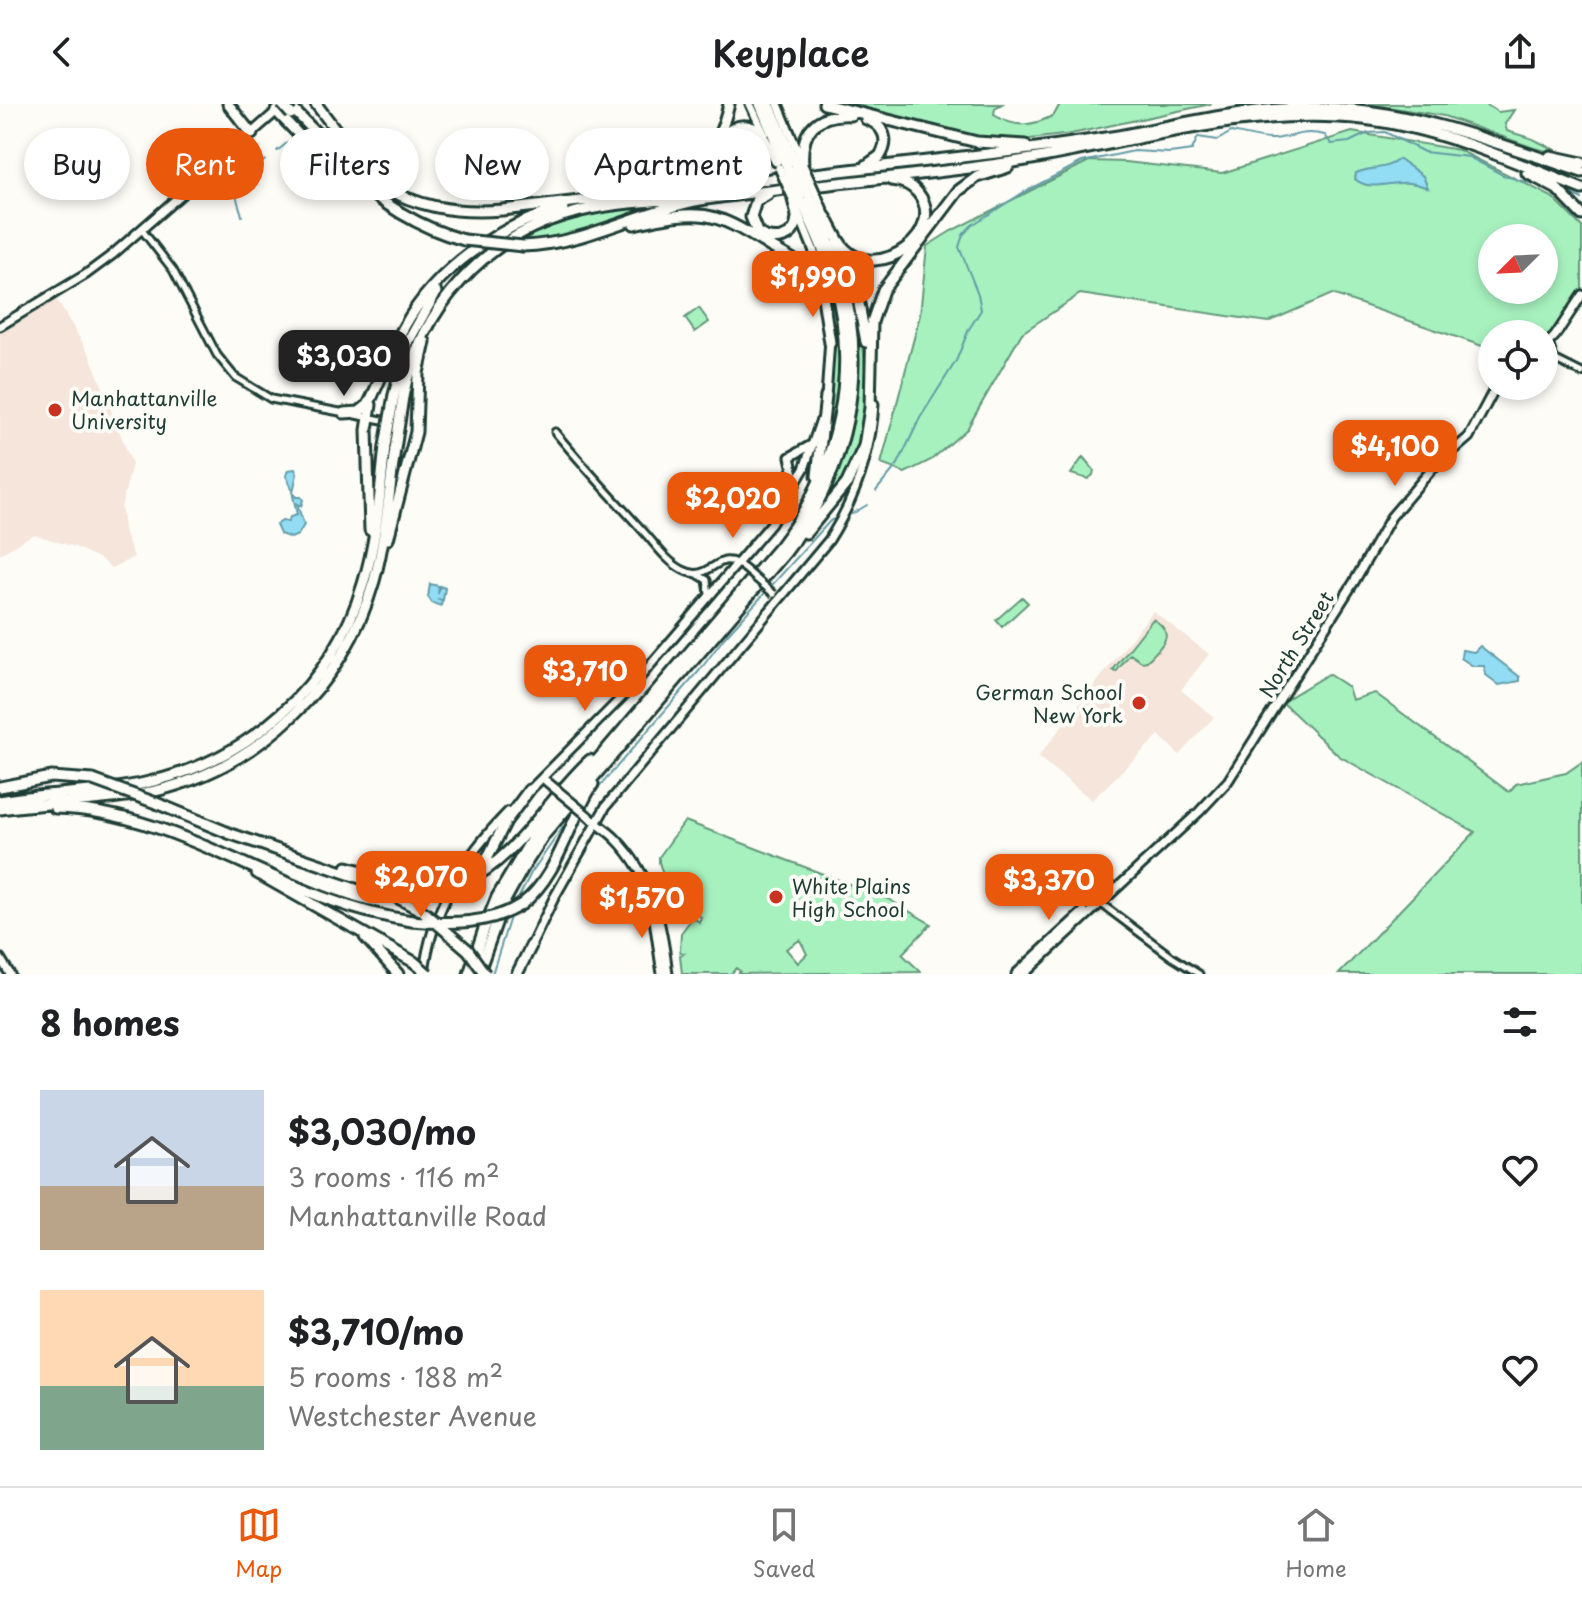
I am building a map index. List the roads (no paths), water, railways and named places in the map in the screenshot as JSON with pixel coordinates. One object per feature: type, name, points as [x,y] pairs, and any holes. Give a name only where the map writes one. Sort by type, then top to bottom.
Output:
[{"type":"highway","points":[[228,104],[246,128]]},
{"type":"highway","points":[[502,210],[685,181],[707,159],[729,104]]},
{"type":"highway","points":[[760,104],[802,195],[834,254],[845,293],[853,345],[852,391],[842,443],[826,487],[800,533],[768,574]]},
{"type":"highway","points":[[769,104],[788,165]]},
{"type":"highway","points":[[824,104],[984,143],[1065,149]]},
{"type":"highway","points":[[318,106],[334,128]]},
{"type":"highway","points":[[286,108],[308,128]]},
{"type":"highway","points":[[286,108],[365,189],[409,219]]},
{"type":"highway","points":[[286,108],[342,179],[387,209],[464,240],[523,246],[561,243],[681,214],[702,213],[726,220],[814,276],[822,291],[830,343]]},
{"type":"highway","points":[[802,195],[797,220],[788,235],[772,239],[757,232],[751,217],[756,201],[765,195],[802,195],[855,180],[990,165],[1236,113],[1292,108],[1329,108],[1401,116],[1582,163]]},
{"type":"highway","points":[[788,165],[812,127],[821,120],[844,115],[877,124],[883,131],[885,141],[878,159],[868,165],[836,171]]},
{"type":"highway","points":[[771,178],[1065,149],[1285,116],[1362,119],[1415,128],[1582,189]]},
{"type":"highway","points":[[1473,135],[1582,172]]},
{"type":"highway","points":[[1443,136],[1552,186],[1582,215]]},
{"type":"highway","points":[[771,146],[788,165]]},
{"type":"highway","points":[[469,974],[492,907],[520,856],[547,818],[831,504],[855,467],[869,423],[873,316],[883,290],[958,191],[982,175],[1065,149]]},
{"type":"highway","points":[[826,217],[845,249],[867,260],[893,256],[919,234],[925,210],[921,197],[914,189],[897,180],[855,180]]},
{"type":"highway","points":[[771,194],[802,195]]},
{"type":"highway","points":[[478,974],[494,925],[526,863],[552,825],[773,555],[806,508],[823,472],[836,434],[842,400],[845,360],[842,318],[833,279],[802,195]]},
{"type":"highway","points":[[411,200],[456,210],[502,210],[590,200]]},
{"type":"highway","points":[[344,413],[366,408],[401,332],[416,308],[442,279],[468,257],[500,233],[537,215],[606,200]]},
{"type":"highway","points":[[398,396],[430,322],[456,285],[481,261],[524,231],[570,213],[679,200]]},
{"type":"highway","points":[[604,231],[672,206],[706,200]]},
{"type":"highway","points":[[0,811],[152,791],[191,780],[238,758],[290,719],[322,684],[348,645],[366,592],[404,353],[420,316],[443,282],[468,257]]},
{"type":"highway","points":[[0,801],[146,783],[195,769],[231,751],[274,721],[307,688],[337,646],[381,563],[417,426],[418,373],[426,340],[451,297],[481,261]]},
{"type":"highway","points":[[859,304],[870,373]]},
{"type":"highway","points":[[366,592],[369,536],[367,430],[380,379]]},
{"type":"highway","points":[[806,508],[818,472],[826,396]]},
{"type":"highway","points":[[297,855],[414,885],[433,887],[465,880],[482,873],[500,858],[569,780],[625,734]]},
{"type":"highway","points":[[0,811],[48,808],[83,810],[147,824],[199,842],[343,905],[412,921],[446,923],[482,920],[501,916],[522,904],[544,880],[586,796],[625,734]]},
{"type":"highway","points":[[0,787],[51,777],[93,780],[231,834],[375,884],[424,912],[463,945],[485,974]]},
{"type":"highway","points":[[465,880],[484,863],[506,821],[529,790]]},
{"type":"highway","points":[[199,842],[414,962],[426,974]]},
{"type":"highway","points":[[350,925],[378,949],[398,974]]},
{"type":"highway","points":[[518,974],[531,946]]},
{"type":"main road","points":[[426,974],[432,936],[455,882],[488,833],[607,714],[707,599],[742,566],[796,485],[814,442],[826,396],[830,343],[827,307],[802,195],[788,165],[750,104]]},
{"type":"main road","points":[[778,104],[788,165]]},
{"type":"main road","points":[[260,128],[286,108]]},
{"type":"main road","points":[[531,946],[595,823],[613,797],[778,597],[819,555],[837,528],[861,474],[874,411],[871,348],[859,304],[826,217],[802,195]]},
{"type":"main road","points":[[0,326],[85,275],[176,200]]},
{"type":"main road","points":[[1558,328],[1582,295]]},
{"type":"main road","name":"North Street","points":[[1024,974],[1199,812],[1236,771],[1391,517],[1432,469],[1469,437],[1489,400]]},
{"type":"main road","points":[[796,485],[796,473],[790,457],[806,450],[814,442]]},
{"type":"main road","points":[[545,778],[587,815],[627,858],[645,889],[665,974]]},
{"type":"main road","points":[[595,823],[624,847],[648,885],[662,927],[665,974]]},
{"type":"main road","points":[[589,835],[601,831]]},
{"type":"main road","name":"North Street","points":[[1016,974],[1091,904],[1099,902]]},
{"type":"main road","points":[[0,958],[10,974]]},
{"type":"street","points":[[142,230],[173,270],[212,347],[235,377],[254,391],[276,401],[417,426]]},
{"type":"street","points":[[1558,361],[1582,373]]},
{"type":"street","points":[[555,432],[669,559],[685,571],[705,578],[709,584],[707,599]]},
{"type":"street","points":[[718,564],[726,558],[744,553],[764,534]]},
{"type":"street","points":[[696,573],[729,559],[742,566],[778,597]]},
{"type":"street","points":[[1099,902],[1199,974]]},
{"type":"water","points":[[1399,159],[1423,176],[1428,188],[1408,183],[1371,186],[1355,179],[1356,173]]},
{"type":"water","points":[[295,469],[297,474],[293,492],[303,500],[301,506],[297,504],[304,525],[298,535],[291,538],[280,534],[276,525],[282,521],[288,522],[290,517],[297,515],[286,476],[288,470]]},
{"type":"water","points":[[430,584],[439,586],[438,594],[440,586],[445,588],[443,600],[437,599],[442,601],[441,606],[432,603],[428,597]]},
{"type":"water","points":[[1480,646],[1520,677],[1520,681],[1499,685],[1486,675],[1484,666],[1473,666],[1461,658],[1462,650],[1474,652]]},
{"type":"waterway","points":[[876,491],[898,464],[920,418],[956,361],[969,329],[981,310],[978,294],[959,247],[963,235],[972,225],[1024,192],[1082,162],[1134,151],[1170,153],[1192,150],[1198,137],[1218,140],[1231,132],[1270,139],[1317,134],[1325,135],[1331,144],[1349,142],[1368,133],[1385,132],[1424,152],[1469,157],[1505,176],[1544,187]]},
{"type":"waterway","points":[[242,216],[237,199],[240,187],[265,160]]},
{"type":"waterway","points":[[1566,191],[1582,199]]},
{"type":"waterway","points":[[852,514],[867,505]]},
{"type":"waterway","points":[[595,792],[724,638],[836,518]]},
{"type":"waterway","points":[[515,905],[531,873],[568,820]]},
{"type":"waterway","points":[[492,974],[511,914]]},
{"type":"place","name":"Manhattanville University","points":[[55,410]]},
{"type":"place","name":"German School New York","points":[[1139,703]]},
{"type":"place","name":"White Plains High School","points":[[776,897]]}]
